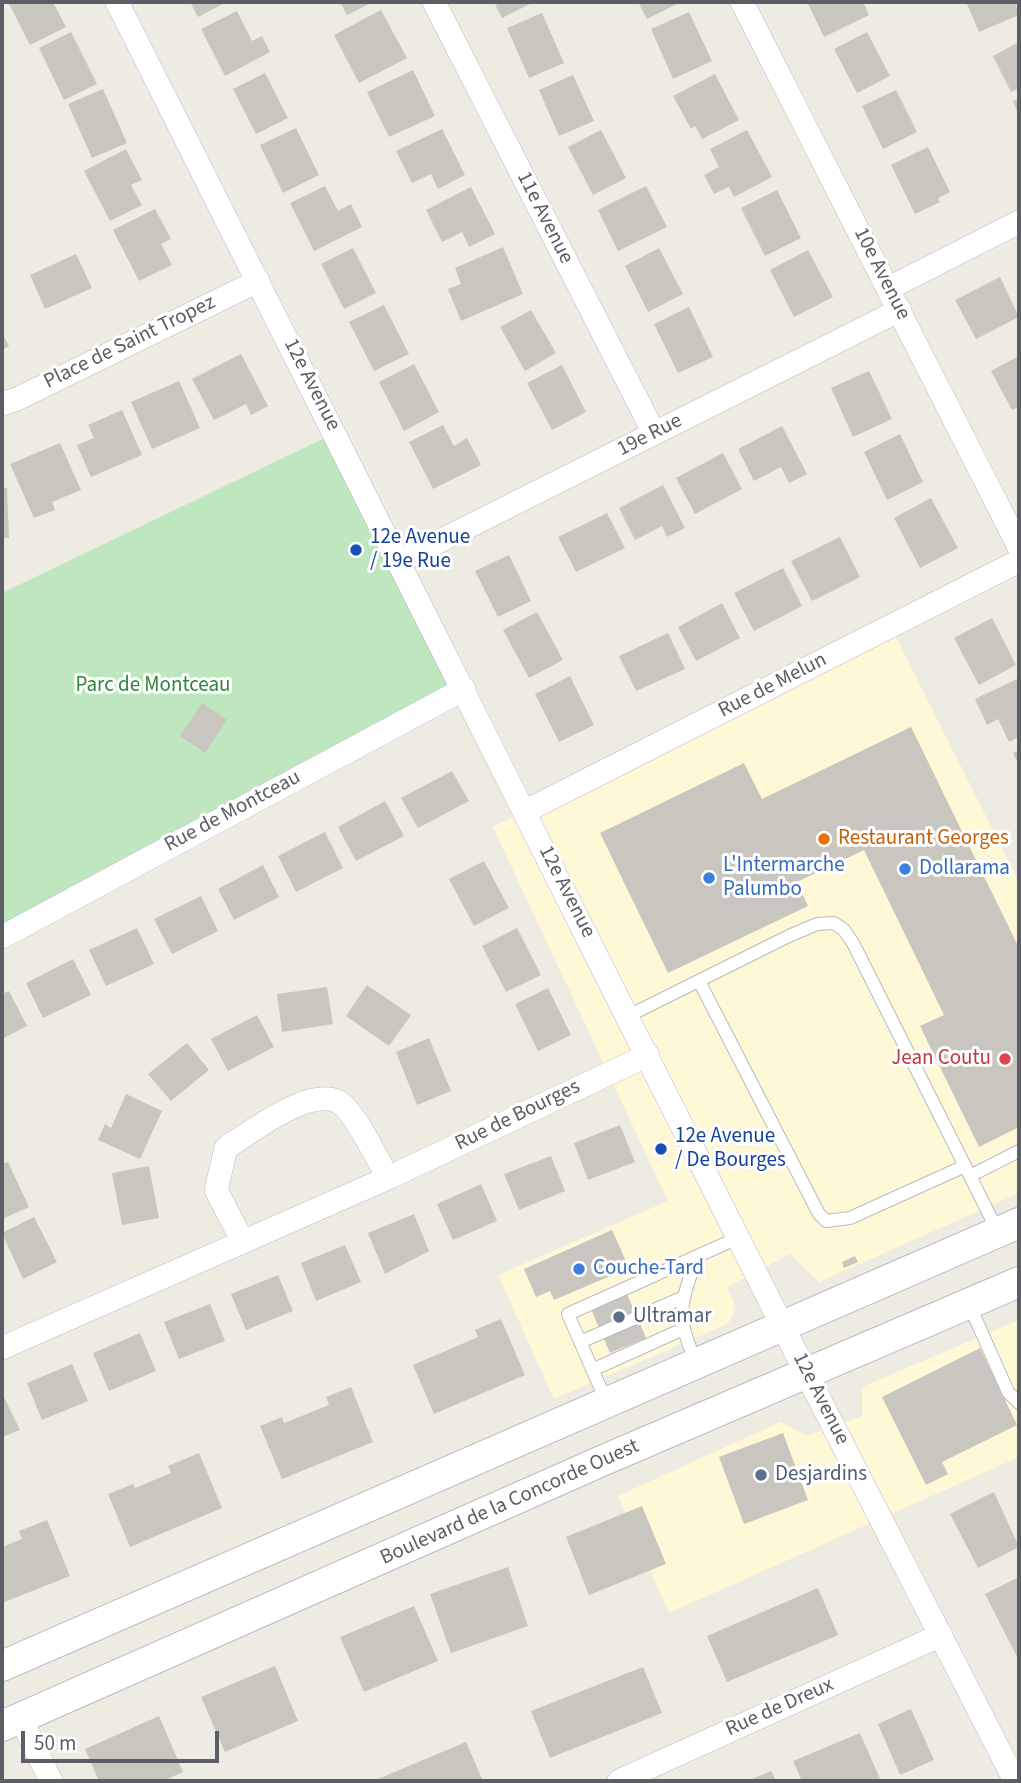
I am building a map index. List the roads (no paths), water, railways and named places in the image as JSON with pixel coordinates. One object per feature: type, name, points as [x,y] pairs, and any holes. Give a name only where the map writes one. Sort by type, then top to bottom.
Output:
[{"type":"street","name":"12e Avenue","points":[[117,2],[526,811],[806,1373],[1015,1781]]},
{"type":"street","name":"11e Avenue","points":[[434,2],[654,433]]},
{"type":"street","name":"10e Avenue","points":[[741,2],[1019,547]]},
{"type":"street","points":[[888,288],[1019,222]]},
{"type":"street","name":"Place de Saint Tropez","points":[[2,404],[258,281]]},
{"type":"street","name":"19e Rue","points":[[400,561],[900,310]]},
{"type":"street","name":"Rue de Melun","points":[[526,811],[1019,561]]},
{"type":"street","name":"Rue de Montceau","points":[[2,937],[464,689]]},
{"type":"street","name":"Rue de Bourges","points":[[2,1348],[388,1178],[648,1055]]},
{"type":"street","points":[[243,1242],[216,1190],[226,1148],[296,1103],[330,1099],[344,1106],[388,1178]]},
{"type":"street","points":[[2,1666],[1009,1228]]},
{"type":"street","name":"Boulevard de la Concorde Ouest","points":[[11,1722],[806,1373],[1019,1283]]},
{"type":"street","name":"Rue de Dreux","points":[[619,1781],[941,1635]]},
{"type":"street","points":[[11,1722],[51,1781]]},
{"type":"lane","points":[[628,1016],[803,929],[827,922],[839,925],[853,943],[967,1171],[1009,1228]]},
{"type":"lane","points":[[699,981],[819,1214],[826,1221],[850,1218],[1019,1151]]},
{"type":"lane","points":[[607,1403],[568,1314],[740,1237]]},
{"type":"lane","points":[[696,1363],[681,1330],[684,1297],[697,1258]]},
{"type":"lane","points":[[580,1342],[684,1297]]},
{"type":"lane","points":[[969,1304],[1008,1392],[1019,1404]]},
{"type":"lane","points":[[592,1370],[681,1330]]},
{"type":"place","name":"12e Avenue / 19e Rue","points":[[356,550]]},
{"type":"place","name":"Restaurant Georges","points":[[824,839]]},
{"type":"place","name":"Dollarama","points":[[905,869]]},
{"type":"place","name":"L'Intermarche Palumbo","points":[[709,878]]},
{"type":"place","name":"Jean Coutu","points":[[1005,1059]]},
{"type":"place","name":"12e Avenue / De Bourges","points":[[661,1149]]},
{"type":"place","name":"Couche-Tard","points":[[579,1269]]},
{"type":"place","name":"Ultramar","points":[[619,1317]]},
{"type":"place","name":"Desjardins","points":[[761,1475]]},
{"type":"park label","name":"Parc de Montceau","points":[[153,686]]}]
